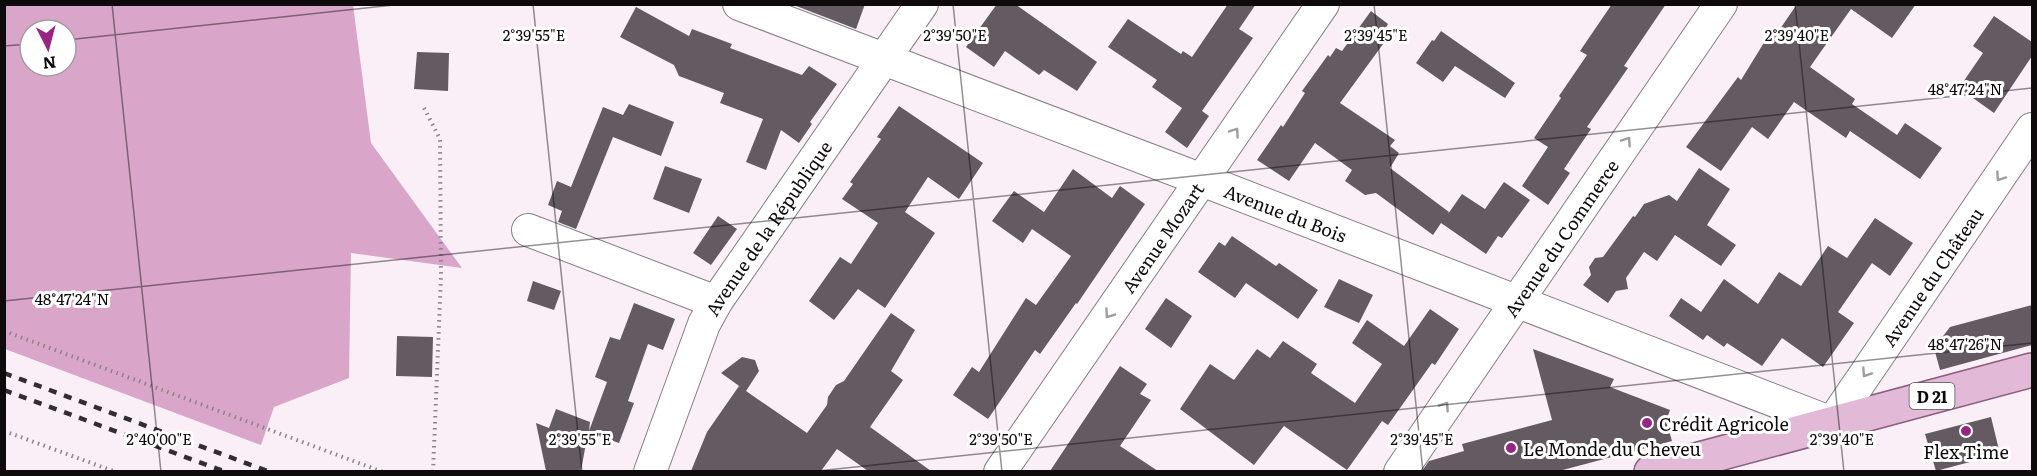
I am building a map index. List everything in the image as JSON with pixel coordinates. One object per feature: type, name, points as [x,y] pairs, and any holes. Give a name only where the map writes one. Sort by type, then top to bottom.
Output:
[{"type":"main road","name":"D 21","points":[[1651,471],[2032,370]]},
{"type":"street","name":"Avenue du Bois","points":[[739,4],[1832,423]]},
{"type":"street","name":"Avenue de la République","points":[[650,471],[704,324],[716,302],[922,4]]},
{"type":"street","name":"Avenue Mozart","points":[[1000,471],[1323,4]]},
{"type":"street","name":"Avenue du Commerce","points":[[1400,471],[1721,4]]},
{"type":"street","name":"Avenue du Château","points":[[1832,423],[2032,129]]},
{"type":"street","points":[[528,230],[716,302]]},
{"type":"path","points":[[424,108],[440,139],[441,276],[434,471]]},
{"type":"path","points":[[4,331],[383,471]]},
{"type":"path","points":[[4,430],[116,471]]},
{"type":"shaded area","points":[[4,5],[353,5],[371,143],[462,268],[351,253],[349,378],[274,407],[261,445],[5,349]]},
{"type":"building","points":[[791,4],[865,4],[856,29]]},
{"type":"building","points":[[997,4],[1015,4],[1097,62],[1077,91],[1044,70],[1039,75],[1005,51],[994,67],[966,47]]},
{"type":"building","points":[[1228,4],[1256,4],[1239,29],[1253,38],[1202,111],[1209,116],[1187,148],[1165,132],[1182,108],[1152,87],[1157,80],[1108,47],[1128,19],[1181,54],[1183,51],[1192,57]]},
{"type":"building","points":[[1612,4],[1666,4],[1624,66],[1628,68],[1587,127],[1591,129],[1564,169],[1570,173],[1548,205],[1522,186],[1548,147],[1534,138],[1587,55],[1580,51]]},
{"type":"building","points":[[1797,4],[1916,4],[1892,38],[1851,9],[1810,67],[1855,99],[1852,104],[1897,135],[1905,123],[1942,148],[1920,179],[1850,131],[1846,138],[1794,102],[1768,139],[1752,127],[1721,171],[1686,147],[1738,77],[1741,80],[1773,28],[1778,32]]},
{"type":"building","points":[[636,7],[689,36],[692,29],[732,44],[730,48],[802,75],[809,66],[837,84],[810,122],[812,124],[799,143],[781,130],[766,170],[746,162],[763,119],[720,103],[724,93],[679,76],[674,65],[620,37]]},
{"type":"building","points":[[1371,11],[1388,24],[1381,36],[1386,40],[1340,103],[1395,140],[1390,146],[1399,153],[1390,168],[1449,212],[1448,214],[1462,194],[1485,209],[1504,182],[1530,200],[1502,238],[1498,236],[1486,254],[1441,223],[1433,235],[1376,193],[1365,195],[1345,181],[1352,170],[1315,143],[1289,181],[1257,160],[1281,125],[1283,127],[1305,93],[1302,91],[1328,55],[1330,57],[1336,48],[1342,51]]},
{"type":"building","points":[[1994,16],[2032,42],[2032,56],[1994,113],[1959,88],[1983,53],[1973,46]]},
{"type":"building","points":[[1441,31],[1515,83],[1505,98],[1455,66],[1443,82],[1416,63]]},
{"type":"building","points":[[417,52],[449,53],[448,91],[414,89]]},
{"type":"building","points":[[629,104],[674,122],[661,156],[613,137],[576,229],[558,222],[562,211],[548,205],[557,181],[571,187],[603,107],[623,115]]},
{"type":"building","points":[[899,106],[983,163],[959,199],[928,177],[905,212],[935,233],[885,308],[858,289],[834,320],[809,301],[840,257],[851,264],[878,223],[842,199],[853,184],[850,182],[881,139],[877,137]]},
{"type":"building","points":[[665,166],[702,179],[689,213],[653,199]]},
{"type":"building","points":[[1699,168],[1730,189],[1707,225],[1736,245],[1721,266],[1675,235],[1657,261],[1644,252],[1626,278],[1628,289],[1616,291],[1608,303],[1583,285],[1591,275],[1589,267],[1595,258],[1603,257],[1644,204],[1669,195],[1677,201]]},
{"type":"building","points":[[1073,169],[1112,198],[1120,186],[1145,204],[1077,304],[1040,354],[1035,350],[988,419],[953,395],[972,367],[979,372],[1026,298],[1036,305],[1071,256],[1032,229],[1023,243],[992,221],[1014,191],[1044,212]]},
{"type":"building","points":[[718,216],[737,229],[711,265],[693,253]]},
{"type":"building","points":[[1875,218],[1913,243],[1890,276],[1872,263],[1838,312],[1854,323],[1823,367],[1782,338],[1762,366],[1727,343],[1724,347],[1707,335],[1703,340],[1669,316],[1681,298],[1701,312],[1724,279],[1758,304],[1779,272],[1801,286],[1828,246],[1847,258]]},
{"type":"building","points":[[1232,236],[1276,266],[1279,263],[1318,290],[1298,319],[1246,283],[1235,298],[1198,272],[1219,242],[1225,246]]},
{"type":"building","points":[[1339,279],[1373,295],[1359,323],[1324,307]]},
{"type":"building","points":[[533,281],[561,291],[554,310],[527,301]]},
{"type":"building","points":[[1166,298],[1192,316],[1171,348],[1145,329]]},
{"type":"building","points":[[634,303],[675,319],[663,350],[648,344],[628,401],[634,403],[619,443],[588,432],[581,471],[546,471],[536,423],[549,428],[556,409],[590,422],[589,431],[607,382],[595,377],[610,337],[620,340]]},
{"type":"building","points":[[2032,305],[2032,345],[1940,370],[1934,348],[1950,327]]},
{"type":"building","points":[[1430,309],[1459,329],[1435,365],[1432,363],[1388,425],[1382,421],[1347,470],[1284,426],[1254,465],[1180,409],[1210,364],[1234,380],[1257,349],[1270,358],[1283,341],[1317,364],[1311,373],[1355,403],[1382,364],[1352,343],[1367,320],[1404,346]]},
{"type":"building","points":[[891,313],[915,330],[891,371],[903,380],[870,427],[931,471],[868,471],[837,449],[821,471],[691,471],[707,432],[739,386],[742,388],[721,373],[742,357],[755,360],[759,371],[746,391],[807,433],[827,405],[828,397],[836,385],[844,381]]},
{"type":"building","points":[[397,336],[433,337],[432,377],[396,376]]},
{"type":"building","points":[[1533,349],[1614,379],[1610,387],[1670,410],[1666,421],[1672,441],[1559,471],[1422,471],[1429,461],[1464,451],[1462,444],[1552,420]]},
{"type":"building","points":[[1120,366],[1147,384],[1140,394],[1151,400],[1120,446],[1158,471],[1050,471]]},
{"type":"building","points":[[1991,417],[2000,454],[1936,471],[1925,434]]},
{"type":"railway","points":[[4,373],[270,472]]},
{"type":"railway","points":[[4,390],[226,472]]},
{"type":"place","name":"Crédit Agricole","points":[[1647,423]]},
{"type":"place","name":"Flex Time","points":[[1966,431]]},
{"type":"place","name":"Le Monde du Cheveu","points":[[1511,448]]}]
